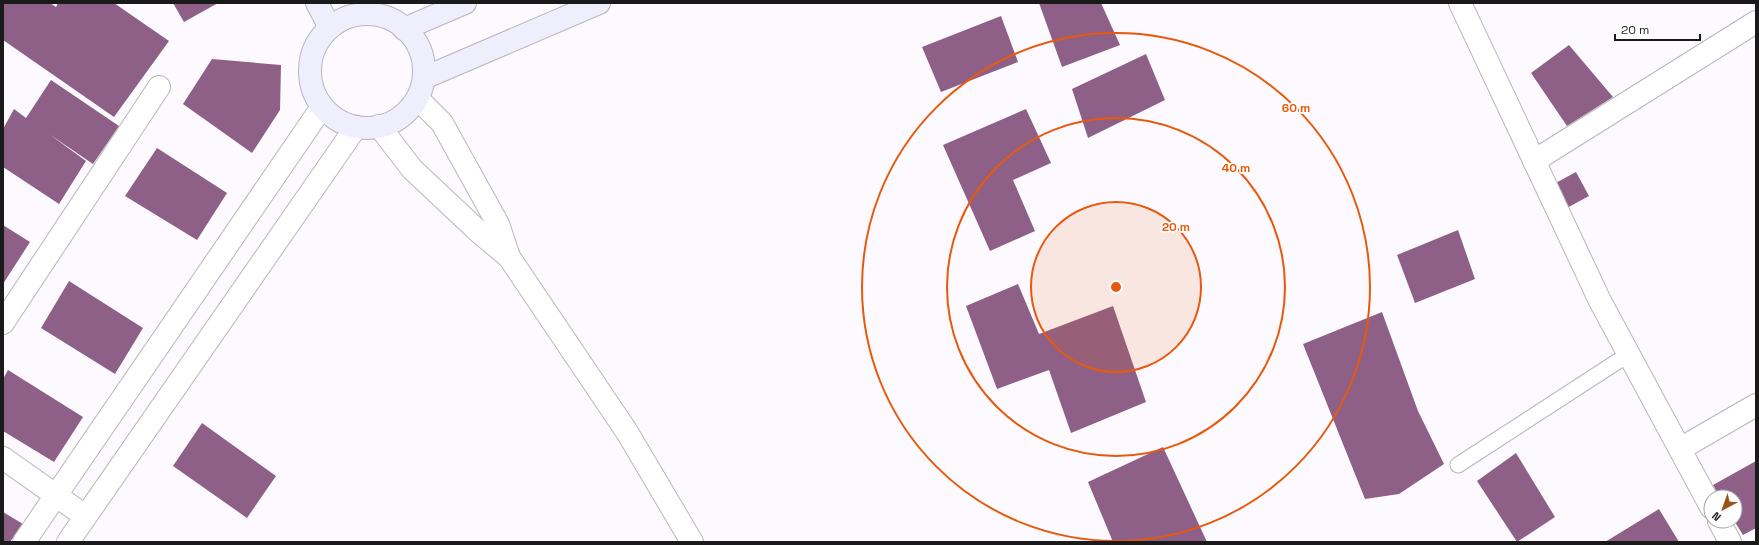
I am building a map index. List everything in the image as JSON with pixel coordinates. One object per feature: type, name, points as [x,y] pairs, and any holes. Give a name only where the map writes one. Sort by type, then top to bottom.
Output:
[{"type":"street","points":[[317,3],[329,26]]},
{"type":"street","points":[[404,29],[465,3]]},
{"type":"street","points":[[424,78],[600,3]]},
{"type":"street","points":[[1460,3],[1600,301],[1703,492]]},
{"type":"street","points":[[353,9],[395,21],[404,29],[420,49],[424,64],[424,78],[418,98],[406,114],[390,124],[371,129],[356,127],[336,120],[322,107],[312,90],[310,67],[314,47],[329,26],[353,9]]},
{"type":"street","points":[[1534,161],[1756,22]]},
{"type":"street","points":[[3,323],[159,87]]},
{"type":"street","points":[[418,98],[442,123],[498,224],[509,257],[626,432],[692,542]]},
{"type":"street","points":[[24,542],[322,107]]},
{"type":"street","points":[[379,126],[412,169],[509,257]]},
{"type":"street","points":[[68,542],[356,127]]},
{"type":"street","points":[[1680,449],[1756,404]]},
{"type":"street","points":[[3,458],[85,516]]},
{"type":"street","points":[[1723,529],[1730,542]]},
{"type":"lane","points":[[1458,465],[1629,354]]},
{"type":"building","points":[[3,3],[50,3],[56,7],[58,3],[114,3],[169,41],[114,117],[3,40]]},
{"type":"building","points":[[173,3],[218,3],[184,22]]},
{"type":"building","points":[[1039,3],[1101,3],[1120,45],[1062,67]]},
{"type":"building","points":[[1001,16],[1018,62],[941,92],[922,47]]},
{"type":"building","points":[[1569,45],[1613,97],[1567,126],[1531,73]]},
{"type":"building","points":[[1146,54],[1165,100],[1088,138],[1072,89]]},
{"type":"building","points":[[212,59],[281,65],[280,110],[252,153],[183,104]]},
{"type":"building","points":[[51,80],[119,126],[93,164],[49,134],[86,161],[59,204],[3,167],[3,129],[14,109],[26,118]]},
{"type":"building","points":[[1026,109],[1051,163],[1013,180],[1035,231],[990,251],[943,145]]},
{"type":"building","points":[[157,148],[227,193],[197,240],[125,196]]},
{"type":"building","points":[[1576,172],[1589,196],[1565,209],[1552,185]]},
{"type":"building","points":[[3,225],[30,242],[3,284]]},
{"type":"building","points":[[1458,230],[1475,279],[1415,303],[1397,255]]},
{"type":"building","points":[[69,281],[143,328],[115,374],[41,328]]},
{"type":"building","points":[[1018,284],[1039,334],[1113,306],[1146,402],[1071,433],[1049,370],[997,389],[966,306]]},
{"type":"building","points":[[1382,312],[1418,411],[1444,464],[1399,494],[1365,499],[1303,344]]},
{"type":"building","points":[[8,370],[83,417],[54,462],[3,431],[3,379]]},
{"type":"building","points":[[202,423],[276,476],[247,518],[173,466]]},
{"type":"building","points":[[1163,447],[1207,542],[1113,542],[1088,482]]},
{"type":"building","points":[[1516,453],[1555,517],[1517,542],[1477,481]]},
{"type":"building","points":[[1756,461],[1756,528],[1743,535],[1739,529],[1743,529],[1743,489],[1715,489],[1713,485]]},
{"type":"building","points":[[1659,509],[1679,542],[1605,542]]},
{"type":"building","points":[[3,512],[23,524],[10,542],[3,542]]}]
